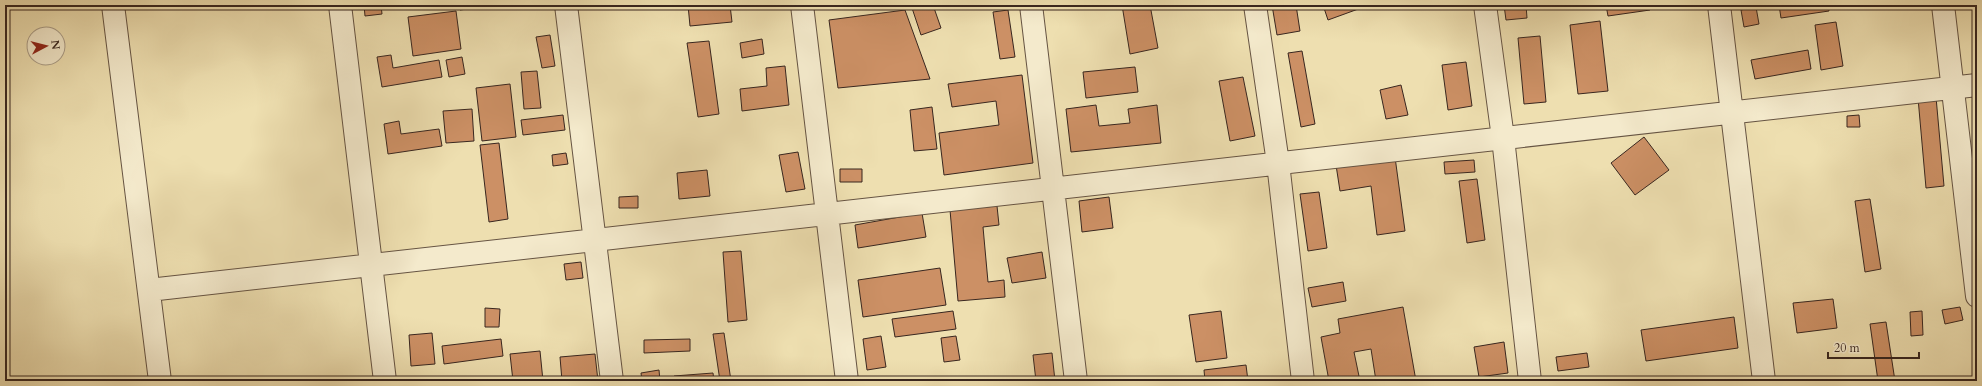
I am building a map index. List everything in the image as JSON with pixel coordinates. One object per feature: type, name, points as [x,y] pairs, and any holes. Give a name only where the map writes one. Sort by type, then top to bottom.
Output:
[{"type":"street","points":[[113,5],[160,381]]},
{"type":"street","points":[[340,5],[385,381]]},
{"type":"street","points":[[566,5],[612,381]]},
{"type":"street","points":[[802,5],[847,381]]},
{"type":"street","points":[[1031,5],[1076,381]]},
{"type":"street","points":[[1255,5],[1278,164],[1303,381]]},
{"type":"street","points":[[1485,5],[1503,138],[1530,381]]},
{"type":"street","points":[[1719,5],[1764,381]]},
{"type":"street","points":[[1943,5],[1977,296]]},
{"type":"street","points":[[149,290],[1977,85]]},
{"type":"building","points":[[364,5],[381,5],[382,14],[365,16]]},
{"type":"building","points":[[460,5],[475,5],[475,8],[460,10]]},
{"type":"building","points":[[688,5],[730,5],[732,22],[690,26]]},
{"type":"building","points":[[911,5],[933,5],[941,28],[921,35]]},
{"type":"building","points":[[1122,5],[1150,5],[1158,48],[1130,54]]},
{"type":"building","points":[[1272,5],[1296,5],[1300,31],[1277,35]]},
{"type":"building","points":[[1323,5],[1360,5],[1361,8],[1328,20]]},
{"type":"building","points":[[1504,5],[1526,5],[1527,18],[1506,20]]},
{"type":"building","points":[[1606,5],[1649,5],[1650,10],[1608,16]]},
{"type":"building","points":[[1665,5],[1698,5],[1666,9]]},
{"type":"building","points":[[1779,5],[1828,5],[1829,11],[1781,18]]},
{"type":"building","points":[[1756,7],[1759,24],[1744,27],[1741,10]]},
{"type":"building","points":[[905,10],[930,79],[838,88],[829,20]]},
{"type":"building","points":[[1008,10],[1015,57],[1000,59],[993,12]]},
{"type":"building","points":[[456,11],[461,49],[413,56],[408,17]]},
{"type":"building","points":[[1600,21],[1608,91],[1578,94],[1570,25]]},
{"type":"building","points":[[1836,22],[1843,66],[1821,70],[1815,25]]},
{"type":"building","points":[[550,35],[555,66],[542,68],[536,37]]},
{"type":"building","points":[[1540,36],[1546,102],[1524,104],[1518,38]]},
{"type":"building","points":[[762,39],[764,54],[742,58],[740,43]]},
{"type":"building","points":[[709,41],[719,114],[698,117],[687,43]]},
{"type":"building","points":[[1808,50],[1811,69],[1755,79],[1751,60]]},
{"type":"building","points":[[1302,51],[1315,124],[1301,127],[1288,53]]},
{"type":"building","points":[[391,55],[393,68],[439,60],[442,77],[382,87],[377,57]]},
{"type":"building","points":[[462,57],[465,74],[449,77],[446,60]]},
{"type":"building","points":[[1466,62],[1472,106],[1448,110],[1442,65]]},
{"type":"building","points":[[785,66],[789,105],[742,111],[740,89],[767,86],[766,68]]},
{"type":"building","points":[[1135,67],[1138,92],[1086,98],[1083,72]]},
{"type":"building","points":[[537,71],[541,108],[524,109],[521,72]]},
{"type":"building","points":[[1022,75],[1033,163],[944,175],[939,133],[999,125],[996,101],[952,107],[948,84]]},
{"type":"building","points":[[1243,77],[1255,136],[1230,141],[1219,81]]},
{"type":"building","points":[[510,84],[516,137],[482,141],[476,88]]},
{"type":"building","points":[[1401,85],[1408,115],[1386,119],[1380,90]]},
{"type":"building","points":[[1936,97],[1944,186],[1926,188],[1918,98]]},
{"type":"building","points":[[1096,105],[1099,126],[1130,123],[1128,109],[1157,105],[1161,143],[1071,152],[1066,109]]},
{"type":"building","points":[[932,107],[937,149],[914,151],[910,110]]},
{"type":"building","points":[[472,109],[474,141],[446,143],[443,111]]},
{"type":"building","points":[[563,115],[565,130],[523,135],[521,120]]},
{"type":"building","points":[[1859,115],[1860,127],[1847,127],[1847,116]]},
{"type":"building","points":[[399,121],[401,134],[439,129],[442,146],[388,154],[384,124]]},
{"type":"building","points":[[1644,137],[1669,170],[1635,195],[1611,163]]},
{"type":"building","points":[[499,143],[508,219],[489,222],[480,145]]},
{"type":"building","points":[[798,152],[805,189],[786,192],[779,155]]},
{"type":"building","points":[[566,153],[568,164],[553,166],[552,155]]},
{"type":"building","points":[[1395,157],[1405,231],[1377,235],[1371,186],[1340,191],[1336,165]]},
{"type":"building","points":[[1474,160],[1475,172],[1445,174],[1444,162]]},
{"type":"building","points":[[840,169],[862,169],[862,182],[840,182]]},
{"type":"building","points":[[707,170],[710,196],[679,199],[677,173]]},
{"type":"building","points":[[1477,179],[1485,240],[1467,243],[1459,181]]},
{"type":"building","points":[[1319,192],[1327,248],[1308,251],[1300,194]]},
{"type":"building","points":[[638,196],[638,208],[619,208],[619,197]]},
{"type":"building","points":[[1109,197],[1113,228],[1082,232],[1079,201]]},
{"type":"building","points":[[1870,199],[1881,269],[1865,272],[1855,201]]},
{"type":"building","points":[[997,206],[999,225],[983,227],[988,282],[1004,280],[1005,297],[958,301],[950,210]]},
{"type":"building","points":[[922,213],[926,237],[858,248],[855,225]]},
{"type":"building","points":[[741,251],[747,320],[728,322],[723,252]]},
{"type":"building","points":[[1042,252],[1046,278],[1012,283],[1007,258]]},
{"type":"building","points":[[581,262],[583,278],[566,280],[564,264]]},
{"type":"building","points":[[940,268],[946,305],[863,317],[858,280]]},
{"type":"building","points":[[1343,282],[1346,301],[1312,307],[1308,288]]},
{"type":"building","points":[[1833,299],[1837,328],[1797,333],[1793,303]]},
{"type":"building","points":[[1403,307],[1416,381],[1376,381],[1371,349],[1354,352],[1360,381],[1329,381],[1321,337],[1340,333],[1338,319]]},
{"type":"building","points":[[1960,307],[1963,320],[1945,324],[1942,310]]},
{"type":"building","points":[[485,308],[500,309],[499,327],[485,327]]},
{"type":"building","points":[[953,311],[956,329],[895,337],[892,319]]},
{"type":"building","points":[[1221,311],[1227,358],[1196,362],[1189,315]]},
{"type":"building","points":[[1922,311],[1923,335],[1911,336],[1910,312]]},
{"type":"building","points":[[1734,317],[1738,348],[1646,361],[1641,330]]},
{"type":"building","points":[[1886,322],[1895,381],[1878,381],[1870,324]]},
{"type":"building","points":[[432,333],[435,364],[411,366],[409,335]]},
{"type":"building","points":[[724,333],[731,381],[720,381],[713,334]]},
{"type":"building","points":[[881,336],[886,367],[867,370],[863,339]]},
{"type":"building","points":[[956,336],[960,360],[944,362],[941,338]]},
{"type":"building","points":[[501,339],[503,356],[444,364],[442,346]]},
{"type":"building","points":[[690,339],[690,351],[644,353],[644,340]]},
{"type":"building","points":[[1504,342],[1508,373],[1479,377],[1474,347]]},
{"type":"building","points":[[540,351],[543,381],[513,381],[510,354]]},
{"type":"building","points":[[1052,353],[1055,381],[1036,381],[1033,355]]},
{"type":"building","points":[[1587,353],[1589,367],[1558,371],[1556,357]]},
{"type":"building","points":[[595,354],[598,381],[562,381],[560,357]]},
{"type":"building","points":[[1246,365],[1248,381],[1205,381],[1204,370]]},
{"type":"building","points":[[659,370],[660,381],[642,381],[641,373]]},
{"type":"building","points":[[713,373],[714,381],[674,381],[674,376]]}]
